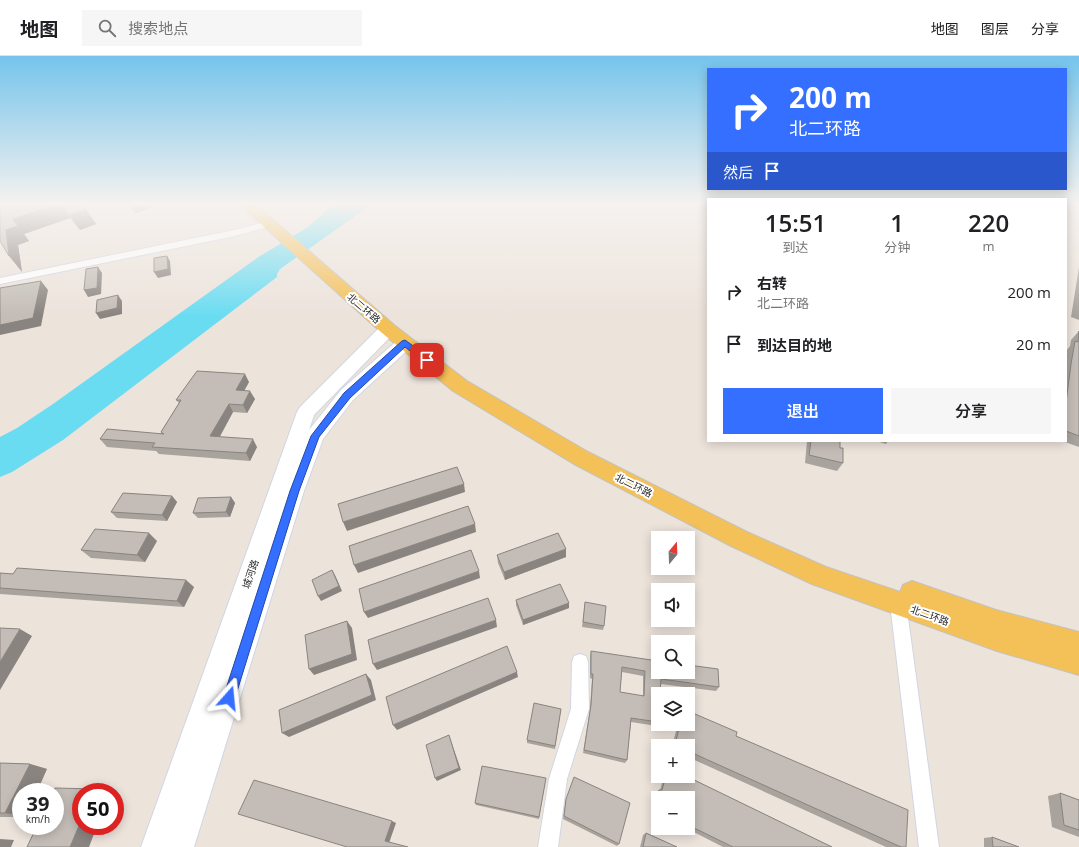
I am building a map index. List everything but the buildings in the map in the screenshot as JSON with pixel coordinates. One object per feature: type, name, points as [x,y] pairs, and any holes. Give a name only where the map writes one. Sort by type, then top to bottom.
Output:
[{"type":"main road","name":"北二环路","points":[[294,242],[312,257],[388,329],[460,386],[581,458],[739,539],[821,576],[997,638],[1079,662]]},
{"type":"main road","name":"北二环路","points":[[312,257],[356,288],[470,378],[587,447],[745,529],[824,562],[900,589],[996,622],[1079,645]]},
{"type":"main road","name":"城河路","points":[[155,847],[306,412],[388,329]]},
{"type":"main road","name":"城河路","points":[[180,847],[292,498],[315,436],[347,395],[405,343]]},
{"type":"street","points":[[0,281],[192,242]]},
{"type":"street","points":[[898,603],[929,847]]},
{"type":"street","points":[[548,847],[558,780],[580,709],[580,662]]},
{"type":"water","points":[[283,242],[319,242],[280,269],[277,277],[63,440],[12,472],[0,477],[0,437],[17,428],[53,404],[257,258]]},
{"type":"route","points":[[229,698],[294,491],[315,436],[347,395],[405,343],[427,360]]}]
